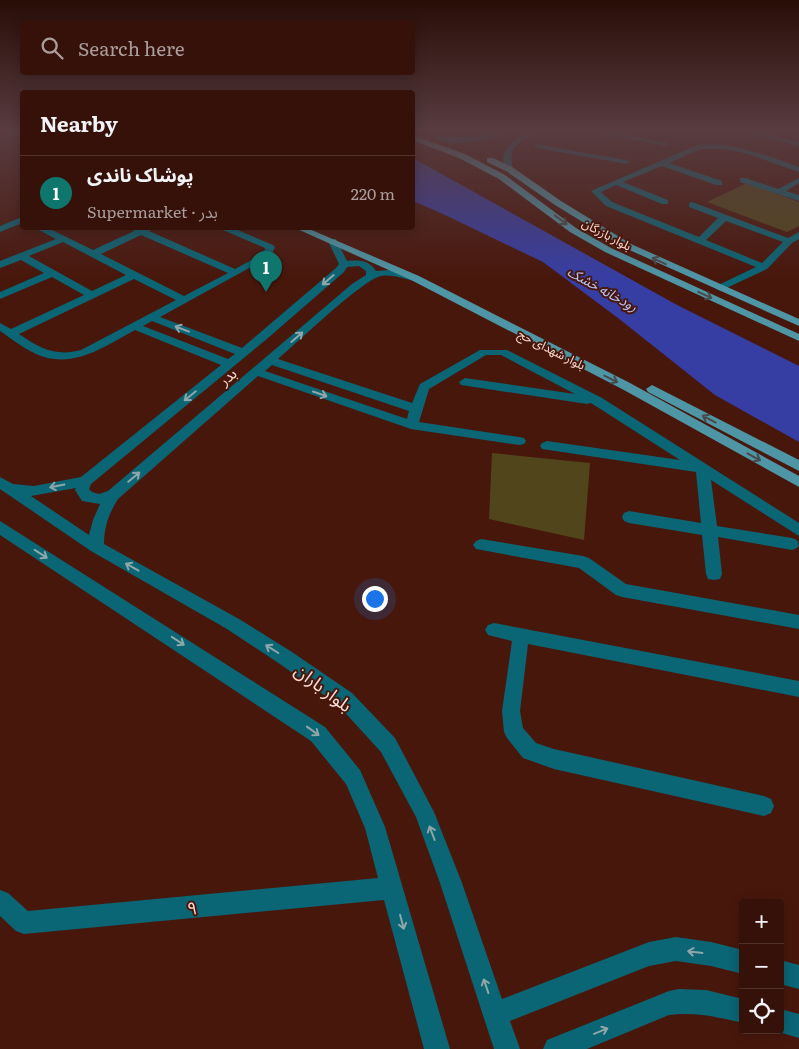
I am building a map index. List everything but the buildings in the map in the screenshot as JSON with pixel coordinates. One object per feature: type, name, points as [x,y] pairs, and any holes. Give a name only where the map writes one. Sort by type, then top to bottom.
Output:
[{"type":"main road","name":"بلوار بازرگان","points":[[505,179],[574,230],[608,250],[799,338]]},
{"type":"main road","name":"بلوار بازرگان","points":[[523,179],[628,246],[799,323]]},
{"type":"main road","name":"بلوار شهدای حج","points":[[305,230],[415,278],[626,386],[799,482]]},
{"type":"main road","name":"بلوار شهدای حج","points":[[323,230],[387,257],[476,300],[799,466]]},
{"type":"street","points":[[622,179],[595,191],[609,204],[764,267]]},
{"type":"street","points":[[707,179],[719,183]]},
{"type":"street","points":[[743,180],[799,198]]},
{"type":"street","points":[[778,192],[799,180]]},
{"type":"street","points":[[615,182],[665,202]]},
{"type":"street","points":[[692,205],[789,241]]},
{"type":"street","points":[[700,241],[724,217]]},
{"type":"street","points":[[0,229],[20,221]]},
{"type":"street","points":[[46,230],[184,300]]},
{"type":"street","points":[[93,254],[140,230]]},
{"type":"street","points":[[144,230],[236,273]]},
{"type":"street","points":[[0,326],[45,354],[58,358],[71,357],[85,352],[236,273],[268,254],[270,248],[230,230]]},
{"type":"street","points":[[720,288],[764,267],[789,241],[799,235]]},
{"type":"street","points":[[0,265],[63,239]]},
{"type":"street","points":[[332,241],[344,264],[361,263],[371,270],[370,274],[394,274],[415,278]]},
{"type":"street","points":[[21,256],[92,295]]},
{"type":"street","name":"بدر","points":[[6,485],[34,491],[85,480],[230,364],[340,270],[344,264]]},
{"type":"street","points":[[0,296],[52,273]]},
{"type":"street","points":[[11,333],[134,274]]},
{"type":"street","name":"بدر","points":[[96,547],[96,531],[102,511],[113,495],[370,274]]},
{"type":"street","points":[[151,317],[243,353]]},
{"type":"street","points":[[134,326],[230,364]]},
{"type":"street","points":[[188,348],[204,338]]},
{"type":"street","points":[[411,425],[424,387],[479,355],[492,351],[503,352],[598,401],[799,530]]},
{"type":"street","points":[[270,360],[417,409]]},
{"type":"street","points":[[280,380],[295,368]]},
{"type":"street","points":[[257,372],[411,425],[518,441]]},
{"type":"street","points":[[465,382],[598,401]]},
{"type":"street","points":[[547,446],[703,468]]},
{"type":"street","points":[[703,468],[714,574]]},
{"type":"street","points":[[85,480],[82,490],[87,497],[99,499],[113,495]]},
{"type":"street","name":"بلوار باران","points":[[6,485],[96,547],[233,624],[345,698],[388,745],[424,812],[452,883],[507,1049]]},
{"type":"street","points":[[629,517],[792,544]]},
{"type":"street","points":[[0,527],[318,734],[353,777],[375,827],[437,1049]]},
{"type":"street","points":[[481,545],[583,562],[622,590],[799,622]]},
{"type":"street","points":[[494,630],[799,689]]},
{"type":"street","points":[[521,635],[511,711],[514,732],[530,751],[554,759],[764,806]]},
{"type":"street","name":"۹","points":[[0,901],[24,923],[393,888]]},
{"type":"street","points":[[496,1014],[649,954],[676,949],[711,954],[739,961]]},
{"type":"street","points":[[784,973],[799,977]]},
{"type":"street","points":[[556,1049],[669,1003],[688,1000],[717,1004],[739,1010]]},
{"type":"street","points":[[784,1022],[799,1026]]},
{"type":"shaded area","points":[[747,183],[799,202],[799,226],[787,232],[707,202]]},
{"type":"shaded area","points":[[492,453],[590,463],[584,540],[489,519]]},
{"type":"water","name":"رودخانه خشک","points":[[415,179],[451,179],[677,305],[799,366],[799,442],[715,395],[618,318],[543,262],[415,202]]},
{"type":"place","name":"پوشاک ناندی","points":[[266,292]]}]
